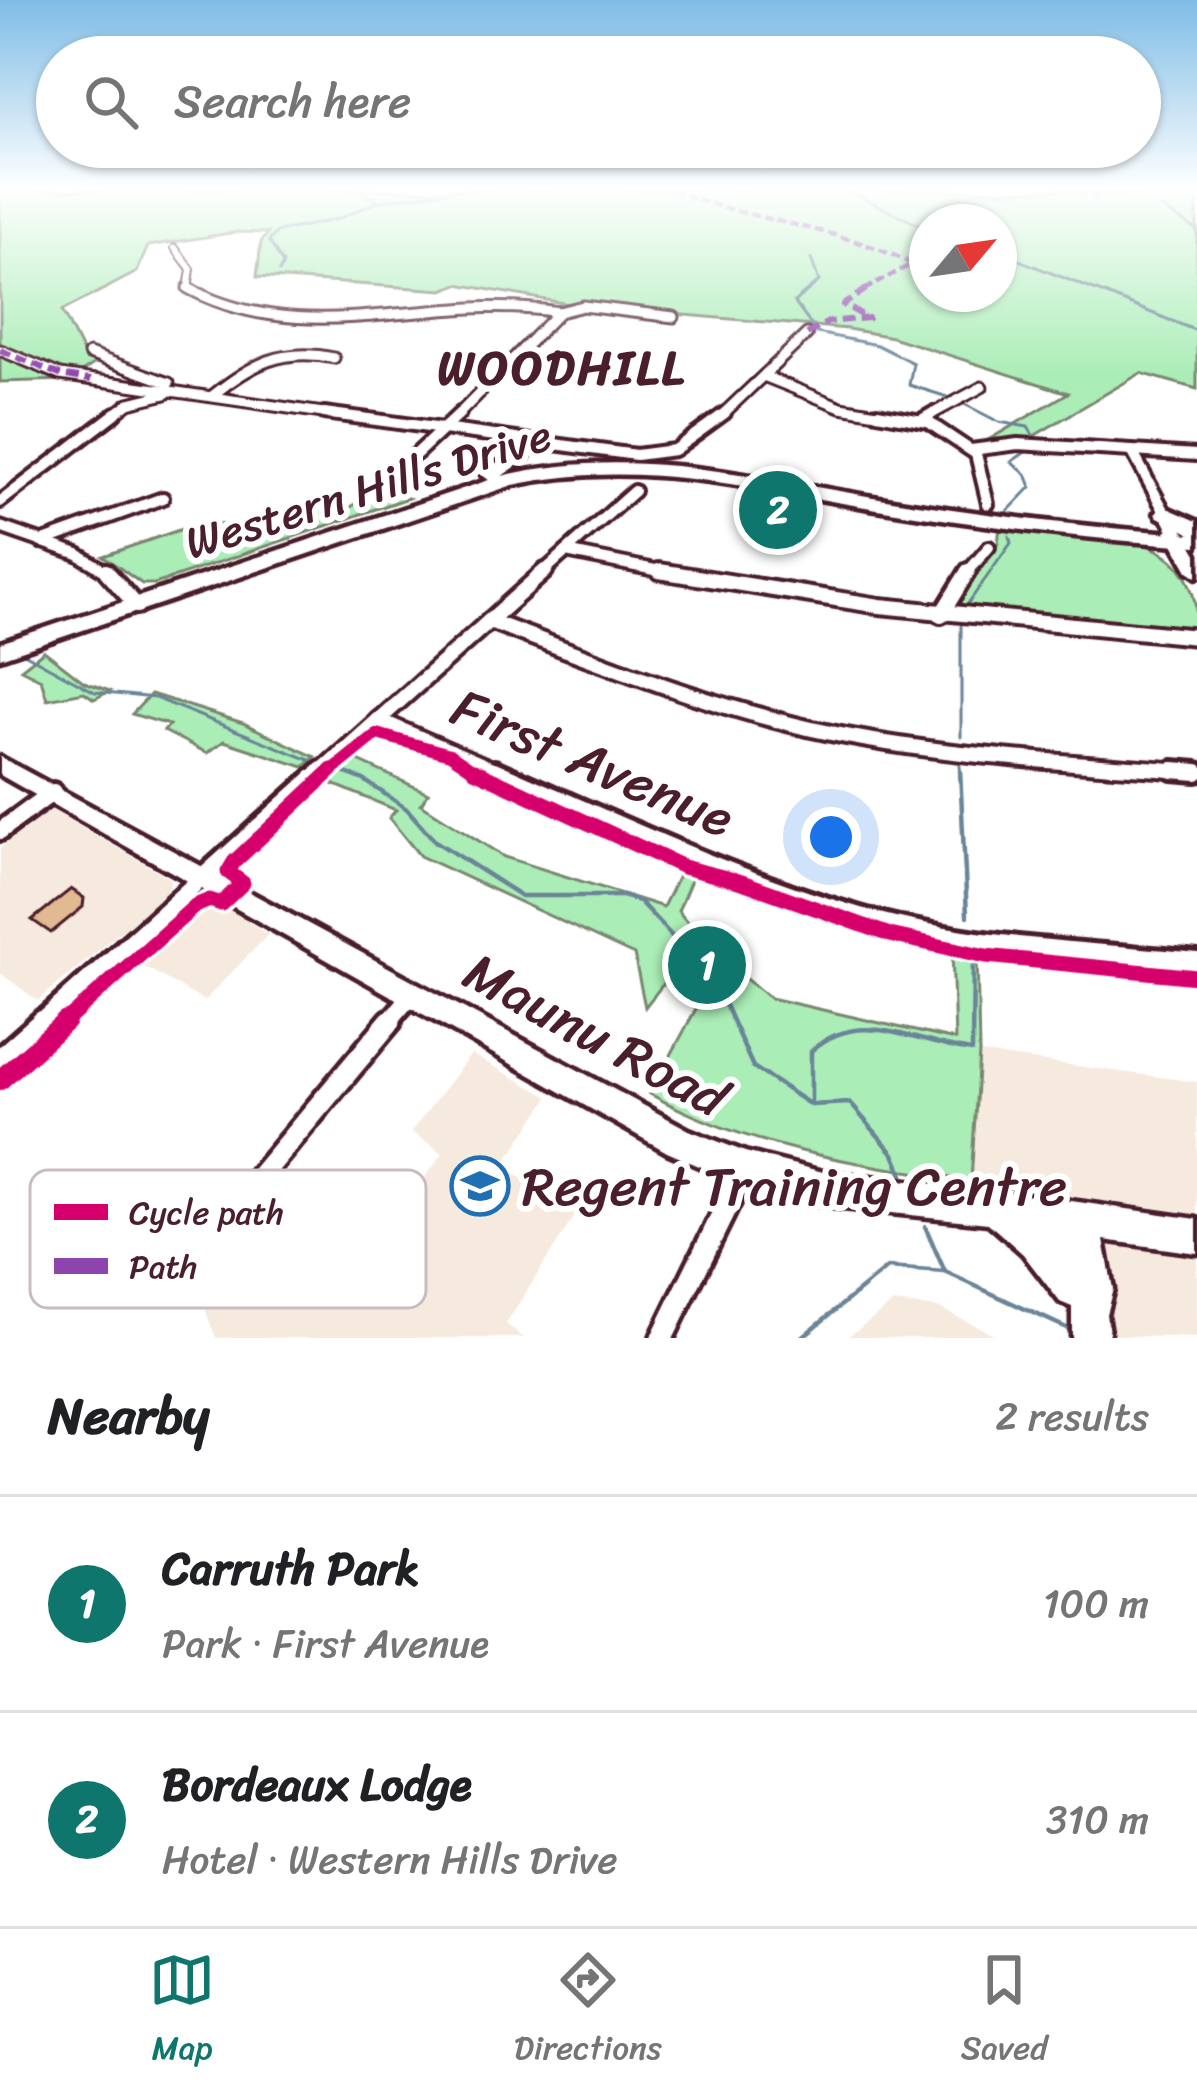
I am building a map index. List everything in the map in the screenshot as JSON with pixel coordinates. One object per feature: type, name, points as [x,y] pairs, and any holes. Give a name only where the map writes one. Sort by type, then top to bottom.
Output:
[{"type":"highway","points":[[531,443],[533,451],[549,464]]},
{"type":"highway","points":[[484,480],[531,443]]},
{"type":"highway","name":"Western Hills Drive","points":[[0,651],[484,480],[549,464],[617,459],[660,462],[1012,518],[1188,540]]},
{"type":"highway","name":"Western Hills Drive","points":[[287,550],[508,480],[545,470],[603,464],[684,471],[1045,530],[1188,540]]},
{"type":"highway","name":"Western Hills Drive","points":[[0,639],[134,603]]},
{"type":"main road","name":"Maunu Road","points":[[0,765],[678,1142],[745,1169],[823,1189],[1197,1236]]},
{"type":"main road","points":[[994,1207],[1036,1242],[1084,1314]]},
{"type":"main road","points":[[1068,1220],[1095,1289],[1084,1314]]},
{"type":"street","points":[[179,252],[191,269],[188,289],[278,318],[396,317],[489,304],[674,317]]},
{"type":"street","points":[[381,487],[560,312]]},
{"type":"street","points":[[0,350],[60,375],[618,453],[674,450],[794,354],[807,334]]},
{"type":"street","points":[[89,354],[177,390]]},
{"type":"street","points":[[212,396],[262,358],[285,354],[334,358]]},
{"type":"street","points":[[766,377],[842,407],[921,420],[971,450],[980,462],[988,504]]},
{"type":"street","points":[[124,383],[129,404]]},
{"type":"street","points":[[921,420],[982,387]]},
{"type":"street","points":[[0,502],[129,404],[177,390]]},
{"type":"street","points":[[971,450],[1018,444],[1197,455]]},
{"type":"street","points":[[1132,451],[1188,540]]},
{"type":"street","points":[[0,1059],[634,490]]},
{"type":"street","points":[[41,542],[163,499]]},
{"type":"street","points":[[0,527],[110,569],[134,603]]},
{"type":"street","points":[[941,615],[974,562],[989,547]]},
{"type":"street","points":[[566,552],[684,579],[941,615],[1197,637]]},
{"type":"street","points":[[489,621],[722,705],[817,730],[939,750],[1197,772]]},
{"type":"street","name":"First Avenue","points":[[378,720],[686,854],[830,908],[944,934],[1197,961]]},
{"type":"street","points":[[0,830],[53,792]]},
{"type":"street","points":[[265,1170],[413,993]]},
{"type":"street","points":[[662,1338],[745,1169]]},
{"type":"shaded area","points":[[51,810],[170,878],[169,891],[38,1001],[0,973],[0,848]]},
{"type":"shaded area","points":[[221,903],[268,935],[204,1001],[138,963],[199,907]]},
{"type":"shaded area","points":[[979,1053],[1197,1082],[1197,1214],[971,1181]]},
{"type":"shaded area","name":"Regent Training Centre","points":[[471,1054],[549,1097],[502,1167],[581,1206],[506,1324],[524,1338],[216,1338],[204,1308],[426,1308],[426,1176],[443,1153],[411,1132]]},
{"type":"shaded area","points":[[1096,1223],[1197,1237],[1197,1338],[1107,1335]]},
{"type":"shaded area","points":[[893,1303],[939,1308],[1002,1338],[846,1338]]},
{"type":"green space","points":[[0,252],[145,252],[137,272],[62,311],[83,353],[97,362],[69,380],[0,382]]},
{"type":"green space","points":[[260,252],[909,252],[909,312],[1017,312],[1017,252],[1197,252],[1197,389],[1141,373],[1027,440],[990,439],[1068,393],[892,337],[848,329],[580,306],[458,284],[443,290],[257,277]]},
{"type":"green space","points":[[380,490],[408,498],[155,584],[142,584],[103,556],[205,521],[227,526],[252,523],[312,505],[342,512]]},
{"type":"green space","points":[[1000,527],[1098,535],[1156,549],[1178,566],[1192,591],[1197,627],[979,611],[957,605],[998,543]]},
{"type":"green space","points":[[44,651],[84,682],[110,691],[94,699],[84,692],[47,699],[41,679],[21,669]]},
{"type":"green space","points":[[151,694],[243,723],[315,757],[304,767],[224,741],[207,753],[164,731],[169,725],[132,714]]},
{"type":"green space","points":[[354,759],[428,793],[421,804],[504,857],[663,907],[681,870],[693,875],[678,911],[715,955],[770,998],[955,1040],[952,952],[977,956],[979,1053],[971,1181],[766,1142],[650,1094],[704,994],[682,960],[645,1007],[634,955],[420,856],[389,818],[396,810],[328,782]]},
{"type":"building","points":[[71,889],[84,898],[83,907],[51,933],[32,920]]},
{"type":"waterway","points":[[276,252],[283,264],[279,272]]},
{"type":"waterway","points":[[811,259],[819,281],[794,302],[817,333],[877,345],[913,363],[909,385],[951,398]]},
{"type":"waterway","points":[[1017,259],[1197,331]]},
{"type":"waterway","points":[[964,404],[999,422],[1028,427],[1036,440]]},
{"type":"waterway","points":[[1006,513],[1031,487],[1026,474],[1011,462],[1027,451]]},
{"type":"waterway","points":[[964,609],[1011,543],[1009,536]]},
{"type":"waterway","points":[[961,626],[961,737]]},
{"type":"waterway","points":[[24,653],[95,692],[155,698],[317,763]]},
{"type":"waterway","points":[[960,765],[960,770]]},
{"type":"waterway","points":[[332,768],[343,772]]},
{"type":"waterway","points":[[338,770],[343,772]]},
{"type":"waterway","points":[[960,770],[967,916]]},
{"type":"waterway","points":[[343,772],[407,809],[435,841],[521,896],[622,896],[639,901],[714,981],[753,1067],[811,1105]]},
{"type":"waterway","points":[[811,1105],[811,1051],[849,1031],[888,1032],[972,1051],[973,958]]},
{"type":"waterway","points":[[811,1105],[850,1103],[894,1154],[903,1175]]},
{"type":"waterway","points":[[925,1226],[945,1272]]},
{"type":"waterway","points":[[801,1338],[887,1268],[945,1272]]},
{"type":"waterway","points":[[945,1272],[1073,1331]]},
{"type":"marked path","points":[[807,334],[828,322],[868,318],[843,305],[912,264],[890,252]]},
{"type":"marked path","points":[[0,350],[60,375],[91,380]]},
{"type":"cycle path","points":[[0,1080],[195,906],[210,900],[221,904],[243,883],[228,872],[234,862],[360,744],[377,734],[450,754],[491,782],[683,867],[742,882],[890,935],[986,956],[1197,977]]},
{"type":"place","name":"Bordeaux Lodge","points":[[778,510]]},
{"type":"place","name":"Carruth Park","points":[[707,965]]},
{"type":"place","name":"Regent Training Centre","points":[[480,1186]]},
{"type":"district","name":"WOODHILL","points":[[562,367]]}]
